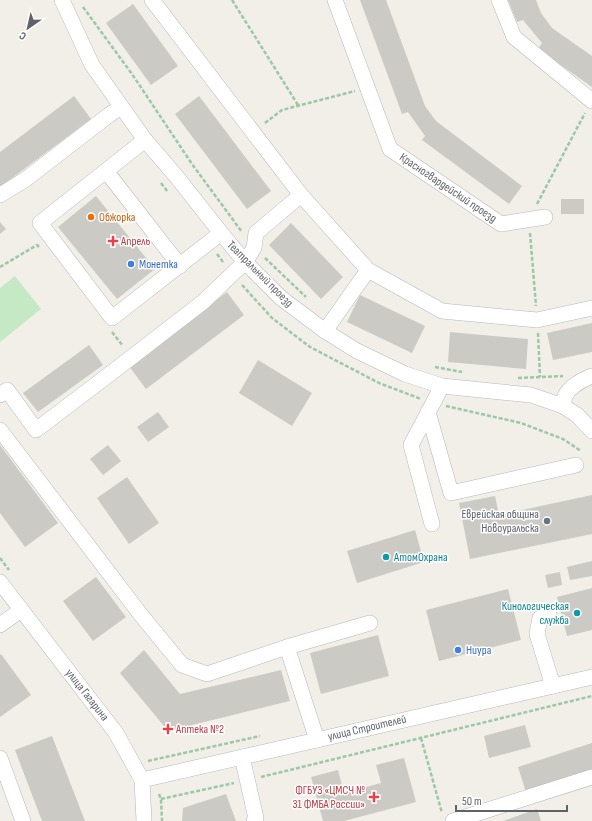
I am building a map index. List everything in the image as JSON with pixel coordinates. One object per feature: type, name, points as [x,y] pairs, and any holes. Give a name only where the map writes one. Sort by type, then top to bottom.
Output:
[{"type":"street","name":"Театральный проезд","points":[[62,0],[92,65],[145,140],[245,262],[281,298],[325,331],[358,352],[405,374],[442,386],[531,395],[564,406],[592,431]]},
{"type":"street","points":[[152,0],[301,195],[368,270],[442,310],[537,320],[592,308]]},
{"type":"street","name":"Красногвардейский проезд","points":[[335,0],[390,149],[501,224],[545,217]]},
{"type":"street","points":[[499,0],[514,37],[592,101]]},
{"type":"street","points":[[0,195],[26,179],[121,107]]},
{"type":"street","points":[[145,140],[40,223],[112,318],[221,233]]},
{"type":"street","points":[[106,171],[180,266]]},
{"type":"street","points":[[0,395],[7,390],[36,430],[203,302],[245,262],[254,248],[256,233],[301,195]]},
{"type":"street","points":[[325,331],[368,270]]},
{"type":"street","points":[[564,406],[564,398],[569,390],[581,380],[592,376]]},
{"type":"street","points":[[432,524],[411,446],[442,386]]},
{"type":"street","points":[[431,407],[451,493],[576,465]]},
{"type":"street","points":[[0,430],[141,615],[182,665],[207,674],[287,647],[370,623]]},
{"type":"street","name":"улица Гагарина","points":[[0,582],[116,733],[142,780],[144,821]]},
{"type":"street","points":[[0,625],[21,610]]},
{"type":"street","points":[[549,614],[540,618],[537,634],[554,686]]},
{"type":"street","points":[[287,647],[317,740]]},
{"type":"street","name":"улица Строителей","points":[[142,780],[592,677]]},
{"type":"street","points":[[242,757],[256,818],[254,821]]},
{"type":"street","points":[[0,758],[23,821]]},
{"type":"street","points":[[447,817],[592,777]]},
{"type":"path","points":[[232,0],[298,105]]},
{"type":"path","points":[[80,3],[132,74],[192,164],[254,248],[310,300]]},
{"type":"path","points":[[253,132],[282,110],[367,88]]},
{"type":"path","points":[[540,377],[529,220],[592,101]]},
{"type":"path","points":[[159,181],[169,193]]},
{"type":"path","points":[[209,243],[232,274],[272,318],[310,347],[379,383],[431,407],[521,423],[563,439],[586,454]]},
{"type":"path","points":[[434,367],[463,372]]},
{"type":"path","points":[[516,378],[570,375]]},
{"type":"path","points":[[161,799],[248,780],[592,696]]},
{"type":"path","points":[[422,738],[447,817]]},
{"type":"green space","points":[[15,276],[41,309],[0,342],[0,288]]},
{"type":"building","points":[[360,0],[386,0],[425,106],[436,121],[522,186],[509,204],[422,140],[425,136],[408,112],[402,114]]},
{"type":"building","points":[[508,0],[536,0],[541,13],[552,28],[592,56],[592,87],[538,49],[542,43],[523,20],[517,22]]},
{"type":"building","points":[[133,4],[178,66],[151,85],[106,23]]},
{"type":"building","points":[[74,96],[91,119],[0,187],[0,152]]},
{"type":"building","points":[[199,96],[271,191],[247,209],[175,114]]},
{"type":"building","points":[[96,196],[155,269],[117,299],[58,227]]},
{"type":"building","points":[[561,199],[584,199],[584,214],[561,214]]},
{"type":"building","points":[[0,222],[6,229],[0,234]]},
{"type":"building","points":[[291,223],[343,277],[321,299],[269,245]]},
{"type":"building","points":[[227,292],[244,315],[146,389],[129,366]]},
{"type":"building","points":[[360,295],[425,326],[412,353],[347,322]]},
{"type":"building","points":[[592,323],[592,352],[553,360],[547,333]]},
{"type":"building","points":[[450,332],[528,339],[526,369],[448,362]]},
{"type":"building","points":[[89,345],[103,365],[38,412],[23,393]]},
{"type":"building","points":[[258,360],[312,393],[292,426],[239,393]]},
{"type":"building","points":[[158,412],[169,427],[148,442],[137,427]]},
{"type":"building","points":[[0,445],[58,523],[25,547],[0,513]]},
{"type":"building","points":[[108,445],[121,461],[103,475],[90,459]]},
{"type":"building","points":[[127,477],[159,523],[129,544],[97,498]]},
{"type":"building","points":[[592,495],[592,534],[470,559],[459,503],[495,496],[499,515]]},
{"type":"building","name":"АтомОхрана","points":[[415,530],[424,562],[357,583],[347,551]]},
{"type":"building","points":[[592,561],[592,576],[570,580],[567,567]]},
{"type":"building","points":[[560,572],[562,585],[548,588],[545,575]]},
{"type":"building","points":[[96,577],[126,617],[93,641],[63,601]]},
{"type":"building","name":"Кинологическая служба","points":[[592,588],[592,630],[567,636],[557,597]]},
{"type":"building","points":[[508,589],[521,640],[439,661],[426,610]]},
{"type":"building","points":[[378,635],[389,676],[321,694],[310,653]]},
{"type":"building","points":[[144,650],[180,694],[281,670],[290,701],[168,731],[120,673]]},
{"type":"building","points":[[1,654],[31,695],[0,717],[0,655]]},
{"type":"building","points":[[525,725],[531,747],[489,758],[484,736]]},
{"type":"building","points":[[52,736],[85,821],[42,821],[15,750]]},
{"type":"building","points":[[592,743],[592,771],[526,792],[518,767]]},
{"type":"building","points":[[404,758],[416,802],[344,821],[323,821],[311,777],[338,770],[344,793],[381,783],[376,765]]},
{"type":"building","points":[[226,794],[236,821],[182,821],[183,808]]},
{"type":"building","points":[[537,809],[541,821],[503,821]]},
{"type":"place","name":"Обжорка","points":[[91,217]]},
{"type":"place","name":"Апрель","points":[[113,241]]},
{"type":"place","name":"Монетка","points":[[131,264]]},
{"type":"place","name":"Еврейская община Новоуральска","points":[[547,521]]},
{"type":"place","name":"АтомОхрана","points":[[386,557]]},
{"type":"place","name":"Кинологическая служба","points":[[577,613]]},
{"type":"place","name":"Ниура","points":[[458,650]]},
{"type":"place","name":"Аптека №2","points":[[168,729]]},
{"type":"place","name":"ФГБУЗ «ЦМСЧ № 31 ФМБА России»","points":[[374,797]]}]
